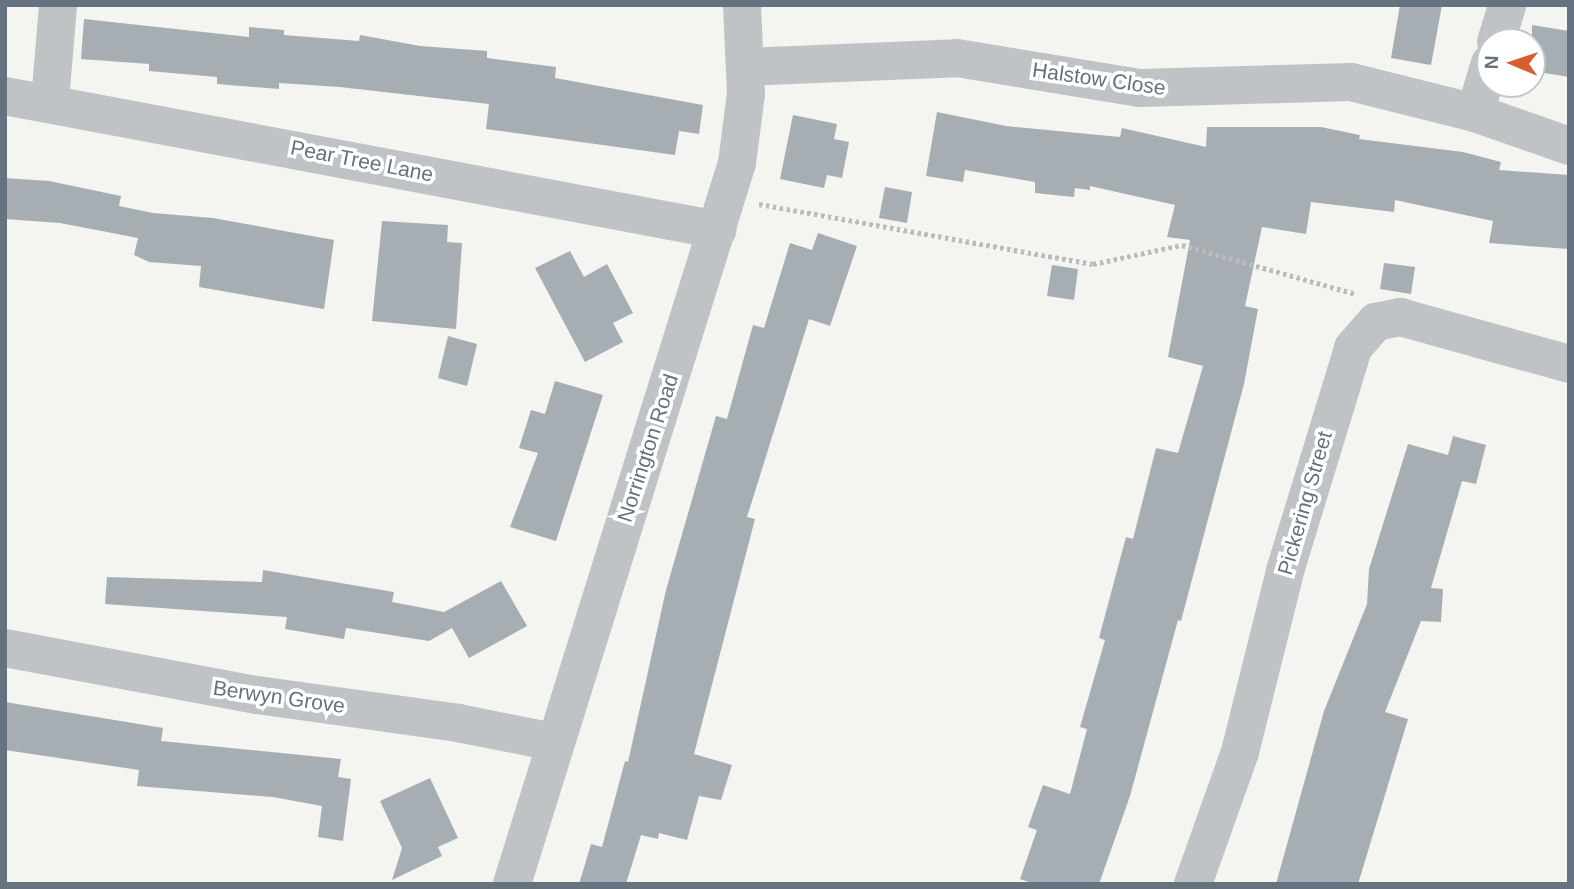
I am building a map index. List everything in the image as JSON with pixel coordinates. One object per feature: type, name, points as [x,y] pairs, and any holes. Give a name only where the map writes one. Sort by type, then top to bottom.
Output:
[{"type":"street","points":[[50,101],[58,5]]},
{"type":"street","name":"Norrington Road","points":[[512,884],[554,742],[723,214],[744,127],[746,67],[742,5]]},
{"type":"street","points":[[1500,28],[1507,5]]},
{"type":"street","name":"Halstow Close","points":[[746,67],[957,58],[1140,89],[1351,82],[1475,113],[1569,146]]},
{"type":"street","name":"Pear Tree Lane","points":[[5,96],[50,101],[723,214]]},
{"type":"street","points":[[1475,113],[1480,98]]},
{"type":"street","points":[[1385,318],[1413,319],[1569,364]]},
{"type":"street","name":"Pickering Street","points":[[1193,884],[1240,752],[1341,378],[1353,348],[1385,318]]},
{"type":"street","name":"Berwyn Grove","points":[[5,648],[257,695],[458,723],[554,742]]},
{"type":"path","points":[[723,214],[1093,264],[1182,245],[1380,300],[1385,318]]},
{"type":"building","points":[[1400,5],[1442,5],[1431,65],[1391,58]]},
{"type":"building","points":[[84,19],[249,37],[249,27],[284,30],[284,35],[359,41],[360,35],[420,46],[487,51],[487,58],[556,67],[555,78],[703,105],[699,134],[679,131],[675,155],[486,129],[489,104],[340,87],[279,83],[279,89],[217,84],[217,77],[149,71],[149,64],[81,59]]},
{"type":"building","points":[[1532,25],[1569,31],[1569,77],[1546,73],[1546,28],[1532,28]]},
{"type":"building","points":[[937,112],[1006,126],[1120,137],[1122,128],[1206,147],[1207,127],[1321,127],[1360,135],[1359,139],[1463,152],[1501,162],[1499,170],[1569,175],[1569,249],[1489,243],[1493,221],[1395,200],[1394,212],[1311,202],[1306,234],[1262,227],[1245,306],[1258,309],[1244,384],[1181,621],[1178,620],[1130,796],[1099,884],[1035,884],[1020,879],[1037,830],[1028,827],[1043,785],[1070,794],[1087,729],[1080,727],[1105,640],[1099,638],[1126,537],[1133,539],[1156,448],[1178,453],[1203,366],[1168,357],[1190,240],[1167,237],[1175,205],[1090,186],[1090,190],[1075,188],[1074,197],[1035,193],[1035,182],[965,170],[963,182],[926,176]]},
{"type":"building","points":[[793,115],[837,124],[834,139],[849,142],[842,178],[827,175],[824,188],[780,179]]},
{"type":"building","points":[[5,178],[49,181],[121,196],[119,206],[153,213],[213,218],[334,240],[324,309],[199,287],[201,266],[149,262],[134,255],[138,238],[60,223],[5,219]]},
{"type":"building","points":[[885,187],[912,192],[907,223],[879,218]]},
{"type":"building","points":[[382,221],[448,225],[447,242],[462,243],[456,329],[372,321]]},
{"type":"building","points":[[818,233],[857,246],[830,326],[809,319],[747,517],[755,519],[694,754],[732,765],[721,800],[699,796],[687,840],[659,833],[658,839],[641,835],[626,884],[579,884],[591,844],[602,847],[625,761],[628,762],[666,590],[716,416],[727,419],[753,325],[764,328],[790,243],[812,250]]},
{"type":"building","points":[[570,251],[584,277],[607,264],[633,313],[613,323],[623,342],[585,362],[535,268]]},
{"type":"building","points":[[1384,263],[1415,267],[1411,294],[1380,289]]},
{"type":"building","points":[[1052,265],[1078,269],[1074,300],[1047,296]]},
{"type":"building","points":[[448,336],[477,344],[467,386],[438,378]]},
{"type":"building","points":[[555,381],[603,395],[556,541],[510,527],[538,453],[519,448],[531,410],[545,414]]},
{"type":"building","points":[[1453,436],[1486,445],[1476,484],[1462,481],[1431,588],[1443,589],[1441,622],[1421,621],[1385,712],[1408,719],[1358,884],[1276,884],[1324,711],[1367,604],[1369,569],[1408,444],[1448,455]]},
{"type":"building","points":[[263,570],[394,592],[392,602],[444,612],[501,581],[527,626],[469,658],[452,628],[429,641],[346,628],[344,639],[285,629],[287,617],[105,604],[107,577],[262,582]]},
{"type":"building","points":[[5,702],[163,728],[161,741],[341,759],[338,777],[351,779],[343,841],[318,837],[322,806],[273,797],[137,786],[139,770],[5,750]]},
{"type":"building","points":[[430,778],[458,838],[438,847],[442,856],[392,880],[402,848],[380,801]]}]
